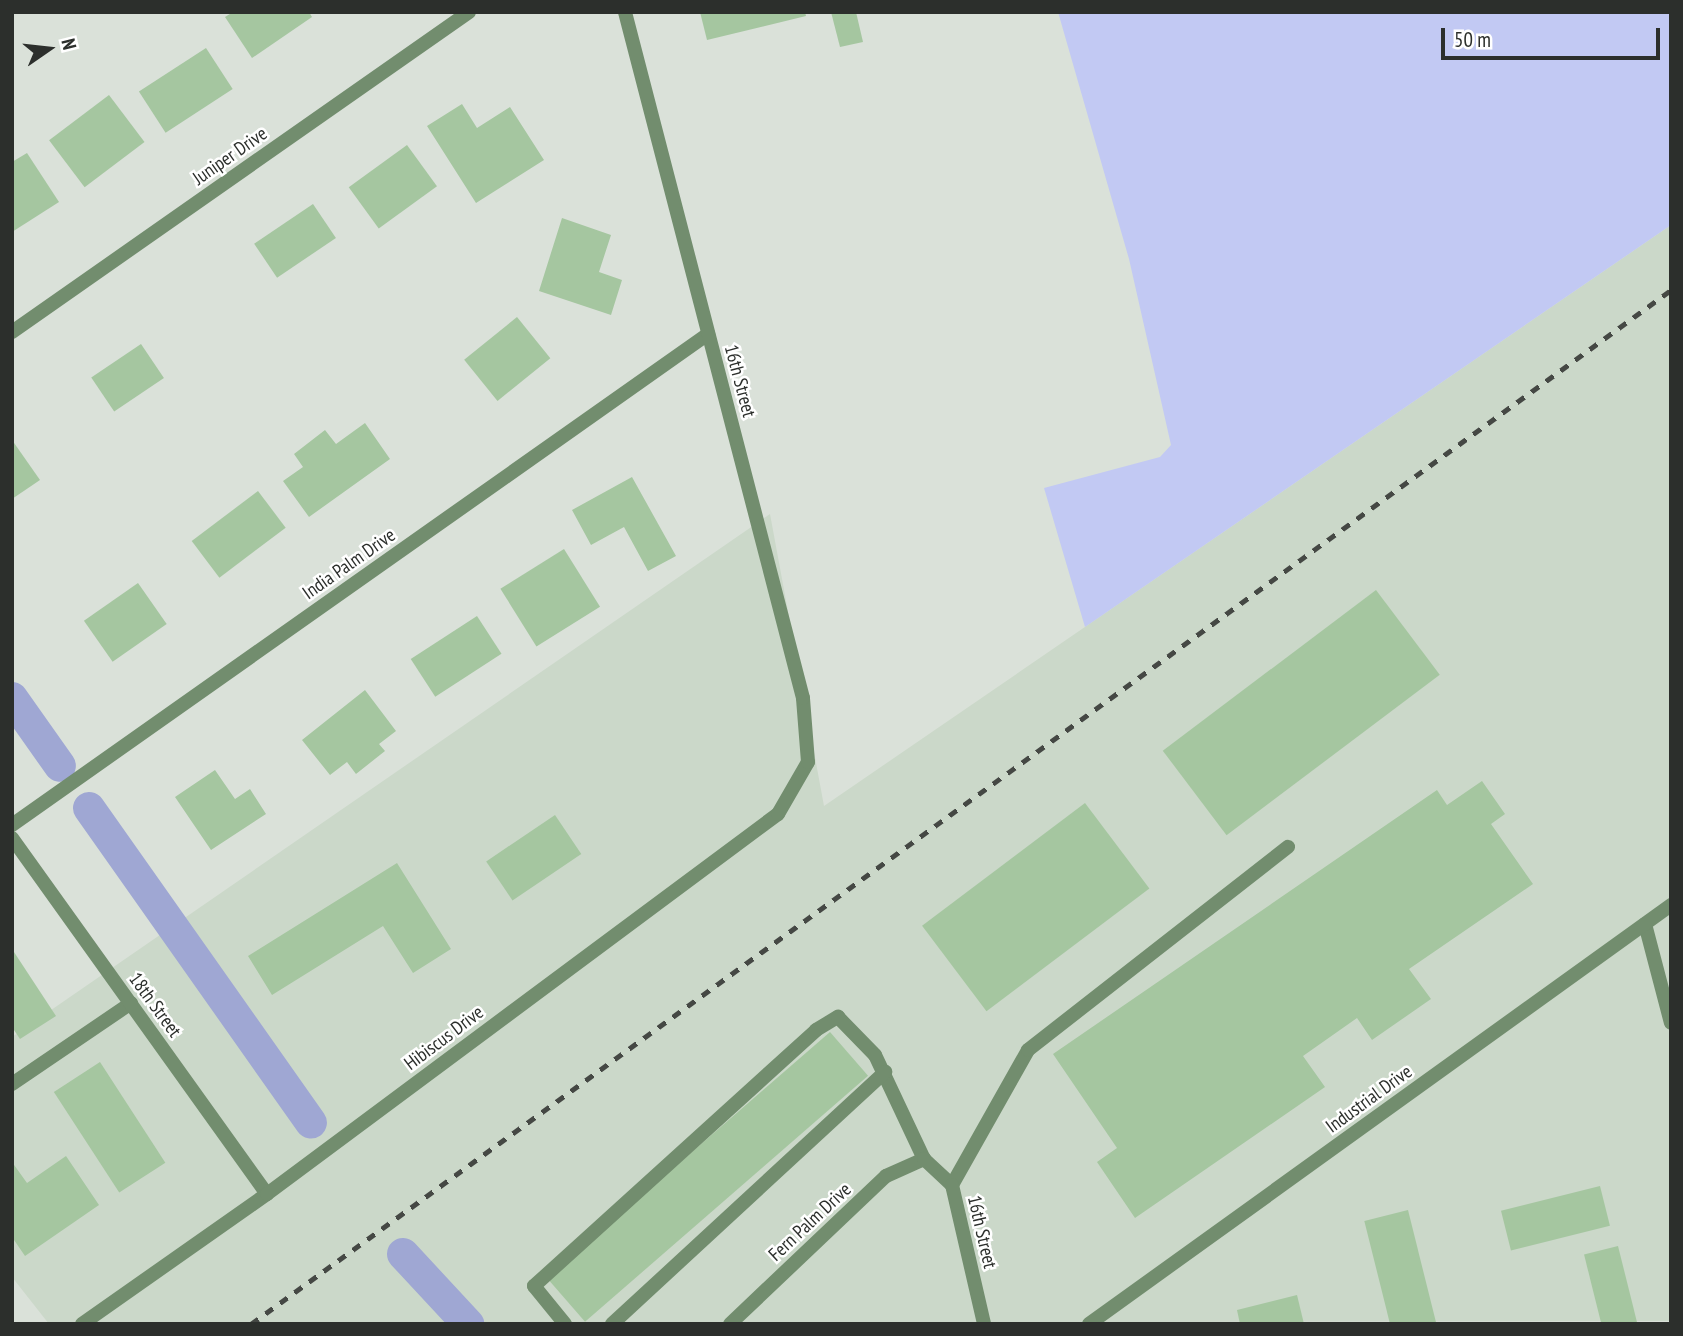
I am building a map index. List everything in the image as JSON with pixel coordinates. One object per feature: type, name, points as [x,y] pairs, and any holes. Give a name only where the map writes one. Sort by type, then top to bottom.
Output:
[{"type":"street","name":"Juniper Drive","points":[[12,332],[469,12]]},
{"type":"street","name":"16th Street","points":[[625,12],[803,698],[808,762]]},
{"type":"street","name":"India Palm Drive","points":[[12,825],[708,334]]},
{"type":"street","name":"Hibiscus Drive","points":[[82,1324],[267,1194],[778,814],[808,762]]},
{"type":"street","name":"18th Street","points":[[12,838],[267,1194]]},
{"type":"street","points":[[952,1185],[1028,1050],[1288,846]]},
{"type":"street","name":"Industrial Drive","points":[[1089,1324],[1671,905]]},
{"type":"street","points":[[1645,924],[1671,1023]]},
{"type":"street","points":[[12,1084],[131,1003]]},
{"type":"street","points":[[565,1324],[534,1286],[816,1030],[838,1017],[875,1055],[924,1159]]},
{"type":"street","points":[[612,1324],[885,1072]]},
{"type":"street","name":"16th Street","points":[[924,1159],[952,1185],[984,1324]]},
{"type":"street","name":"Fern Palm Drive","points":[[730,1324],[886,1176],[924,1159]]},
{"type":"shaded area","points":[[1058,12],[1671,12],[1671,225],[1085,627],[1044,488],[1160,457],[1171,445],[1129,259]]},
{"type":"shaded area","points":[[1671,225],[1671,1321],[49,1324],[12,1277],[12,1037],[770,514],[824,806]]},
{"type":"building","points":[[233,12],[309,12],[312,17],[252,58],[225,17]]},
{"type":"building","points":[[700,12],[805,12],[806,16],[707,40]]},
{"type":"building","points":[[831,12],[856,12],[863,42],[840,47]]},
{"type":"building","points":[[206,48],[233,89],[166,133],[139,92]]},
{"type":"building","points":[[109,95],[145,142],[85,187],[49,140]]},
{"type":"building","points":[[462,104],[477,128],[510,107],[544,160],[476,203],[427,126]]},
{"type":"building","points":[[407,145],[437,186],[379,229],[349,187]]},
{"type":"building","points":[[27,153],[59,202],[12,232],[12,162]]},
{"type":"building","points":[[313,204],[336,238],[277,278],[254,244]]},
{"type":"building","points":[[562,218],[611,235],[599,272],[622,280],[611,315],[539,291]]},
{"type":"building","points":[[517,317],[550,358],[498,401],[464,360]]},
{"type":"building","points":[[141,344],[164,378],[114,412],[91,378]]},
{"type":"building","points":[[365,423],[390,459],[309,517],[283,481],[303,467],[294,454],[325,430],[336,444]]},
{"type":"building","points":[[12,440],[40,480],[12,499]]},
{"type":"building","points":[[632,477],[676,556],[648,571],[624,527],[591,545],[572,510]]},
{"type":"building","points":[[258,491],[286,528],[219,578],[192,541]]},
{"type":"building","points":[[564,549],[600,607],[536,646],[500,589]]},
{"type":"building","points":[[138,583],[167,624],[113,662],[84,621]]},
{"type":"building","points":[[1376,590],[1440,675],[1227,835],[1163,751]]},
{"type":"building","points":[[477,616],[502,654],[435,697],[411,659]]},
{"type":"building","points":[[365,690],[396,731],[379,744],[385,751],[356,774],[347,762],[330,775],[302,740]]},
{"type":"building","points":[[215,770],[235,799],[250,789],[266,814],[211,850],[175,797]]},
{"type":"building","points":[[1482,781],[1505,814],[1491,824],[1533,884],[1409,969],[1431,999],[1372,1040],[1357,1018],[1303,1056],[1325,1087],[1135,1218],[1097,1162],[1117,1148],[1053,1054],[1437,790],[1447,805]]},
{"type":"building","points":[[1085,803],[1149,888],[986,1011],[922,926]]},
{"type":"building","points":[[555,815],[581,854],[512,900],[486,861]]},
{"type":"building","points":[[397,863],[451,949],[413,973],[383,926],[272,995],[248,956]]},
{"type":"building","points":[[12,949],[56,1016],[20,1039],[12,1027]]},
{"type":"building","points":[[830,1032],[868,1076],[585,1322],[547,1278]]},
{"type":"building","points":[[100,1062],[165,1163],[119,1193],[54,1092]]},
{"type":"building","points":[[66,1156],[99,1205],[25,1256],[12,1237],[12,1162],[27,1183]]},
{"type":"building","points":[[1600,1186],[1610,1226],[1511,1250],[1501,1211]]},
{"type":"building","points":[[1408,1210],[1436,1324],[1390,1324],[1364,1221]]},
{"type":"building","points":[[1618,1246],[1637,1324],[1601,1324],[1584,1254]]},
{"type":"building","points":[[1297,1295],[1304,1324],[1240,1324],[1237,1310]]},
{"type":"waterway","points":[[12,698],[60,766]]},
{"type":"waterway","points":[[89,808],[311,1123]]},
{"type":"waterway","points":[[403,1254],[468,1324]]},
{"type":"railway","points":[[251,1324],[1671,290]]}]
